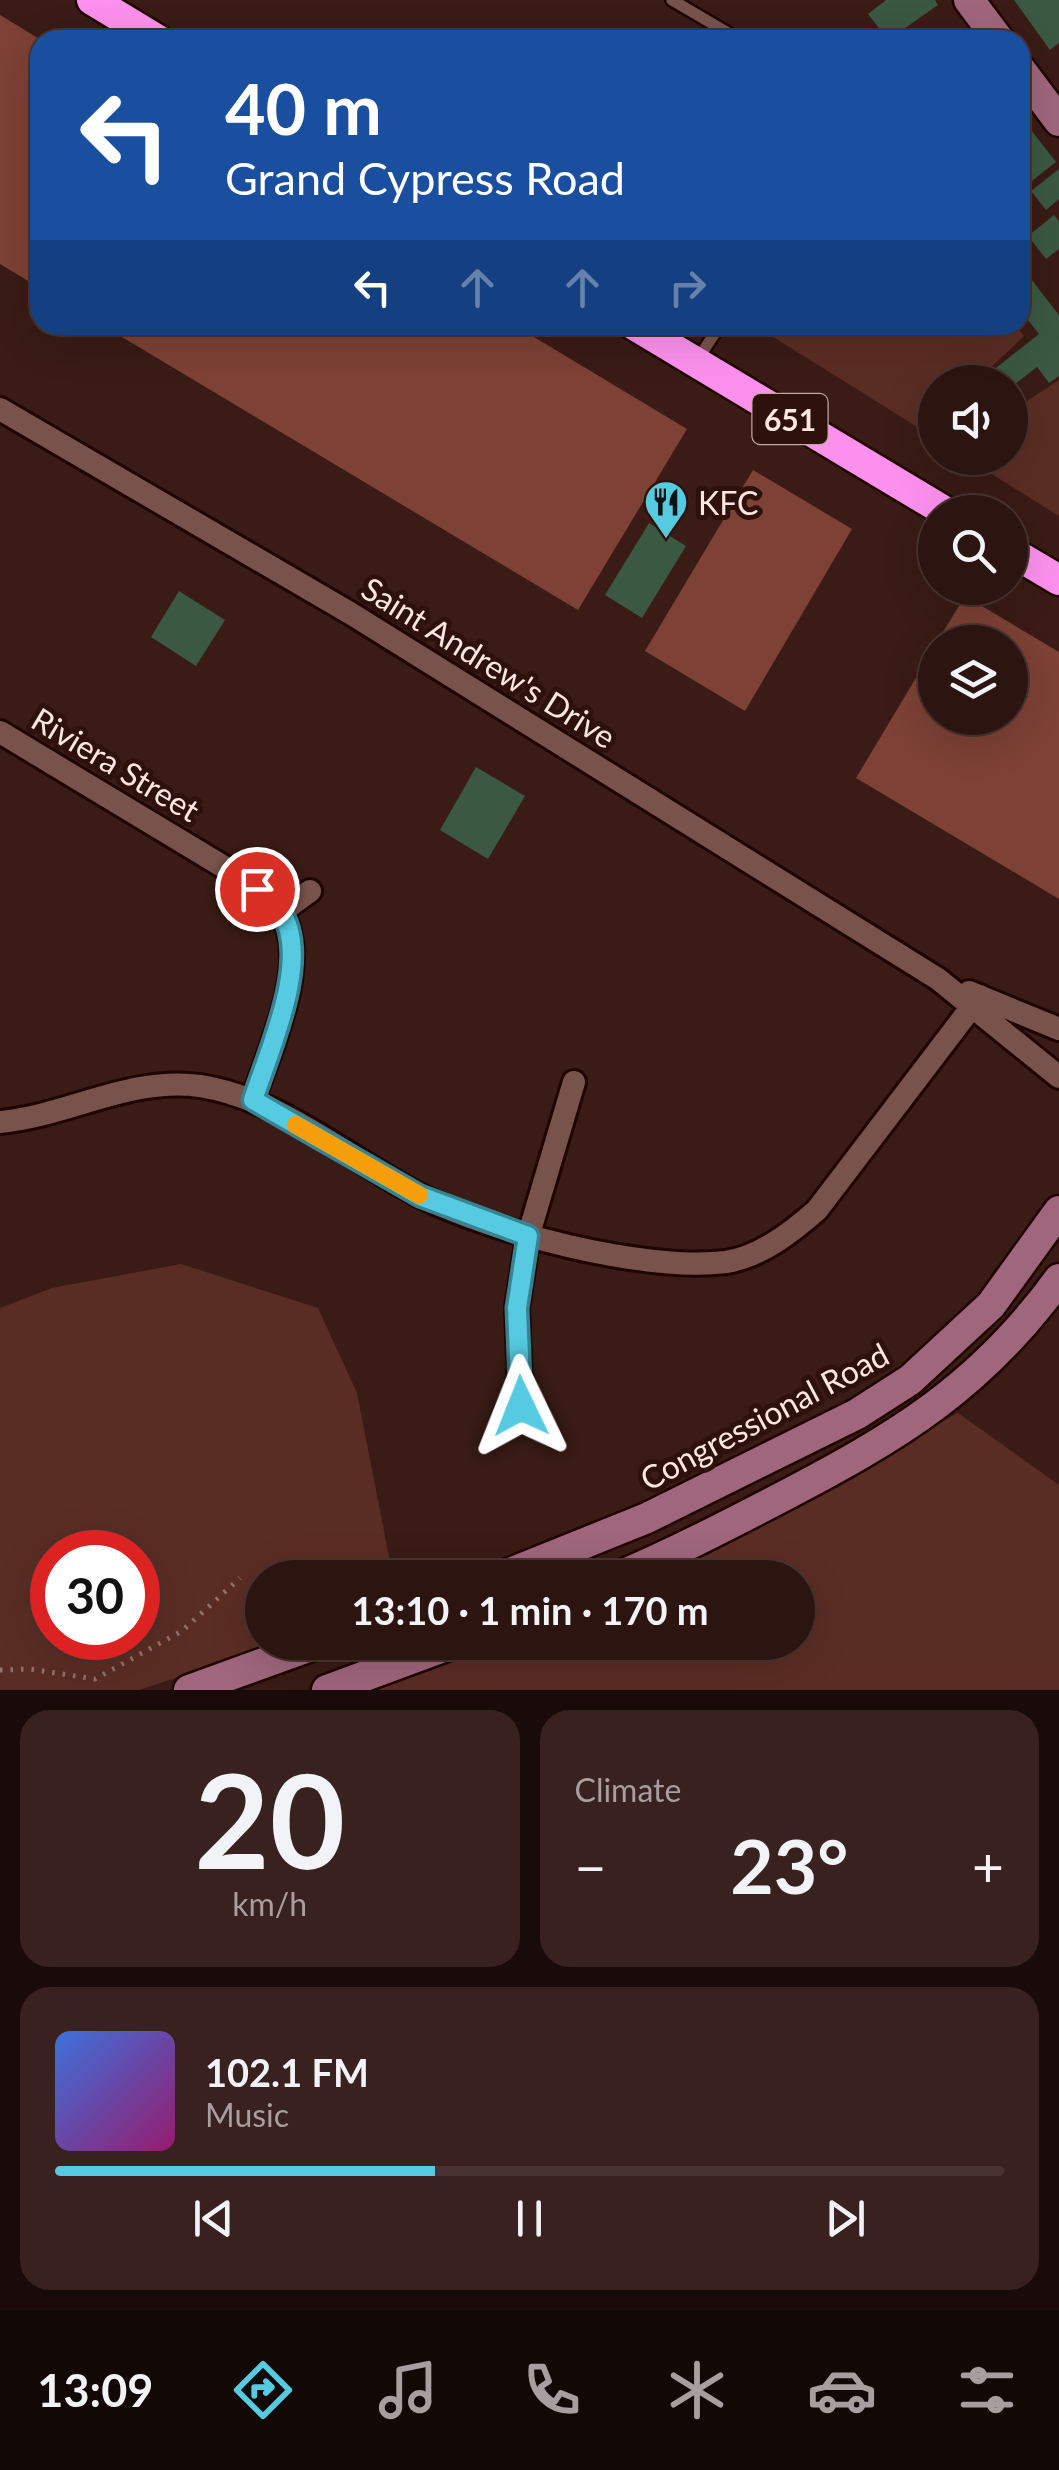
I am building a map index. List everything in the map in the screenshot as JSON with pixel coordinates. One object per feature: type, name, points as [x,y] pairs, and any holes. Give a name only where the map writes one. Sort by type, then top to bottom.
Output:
[{"type":"highway","points":[[92,0],[142,30]]},
{"type":"highway","name":"651","points":[[651,335],[918,495]]},
{"type":"highway","points":[[1028,562],[1059,580]]},
{"type":"main road","points":[[969,0],[992,30]]},
{"type":"main road","points":[[1030,82],[1059,121]]},
{"type":"main road","name":"Congressional Road","points":[[543,1560],[647,1518],[857,1414],[910,1380],[991,1305],[1059,1211]]},
{"type":"main road","points":[[659,1560],[878,1447],[920,1418],[989,1363],[1031,1318],[1059,1279]]},
{"type":"main road","points":[[189,1690],[272,1660]]},
{"type":"main road","points":[[327,1690],[409,1660]]},
{"type":"street","name":"Saint Andrew's Drive","points":[[0,409],[350,614],[976,1002],[1059,1077]]},
{"type":"street","name":"Riviera Street","points":[[0,732],[229,870],[282,912]]},
{"type":"street","points":[[253,1100],[292,970],[291,938],[282,912],[310,891]]},
{"type":"street","name":"Saint Andrew's Drive","points":[[976,1002],[1059,1029]]},
{"type":"street","points":[[0,1122],[22,1120],[142,1088],[198,1086],[253,1100],[420,1196],[528,1236],[676,1262],[728,1262],[792,1232],[816,1210],[976,1002]]},
{"type":"street","points":[[521,1406],[517,1308],[528,1236],[574,1082]]},
{"type":"lane","points":[[672,0],[723,30]]},
{"type":"lane","points":[[696,362],[714,335]]},
{"type":"path","points":[[0,1670],[30,1669],[95,1679],[182,1631],[240,1578]]},
{"type":"shaded area","points":[[0,15],[30,33],[30,282],[0,264]]},
{"type":"shaded area","points":[[119,335],[531,335],[687,429],[578,610]]},
{"type":"shaded area","points":[[770,335],[1023,335],[993,365],[918,365],[918,427]]},
{"type":"shaded area","points":[[1059,380],[1059,516],[993,475],[1028,475],[1028,400]]},
{"type":"shaded area","points":[[753,470],[852,529],[745,711],[645,651]]},
{"type":"shaded area","points":[[960,605],[980,605],[1014,625],[947,625]]},
{"type":"shaded area","points":[[1028,634],[1059,652],[1059,899],[856,778],[918,674],[918,735],[1028,735]]},
{"type":"shaded area","points":[[181,1264],[318,1308],[357,1393],[390,1560],[245,1560],[245,1655],[139,1690],[0,1690],[0,1308],[52,1288]]},
{"type":"shaded area","points":[[958,1413],[1059,1485],[1059,1690],[371,1690],[453,1660],[815,1660],[815,1560],[675,1560]]},
{"type":"building","points":[[886,0],[935,0],[938,5],[902,30],[880,30],[868,14]]},
{"type":"building","points":[[1014,0],[1059,0],[1059,43],[1050,50]]},
{"type":"building","points":[[1030,129],[1056,162],[1030,182]]},
{"type":"building","points":[[1059,169],[1059,199],[1046,210],[1031,191]]},
{"type":"building","points":[[1054,215],[1059,221],[1059,249],[1046,259],[1030,234]]},
{"type":"building","points":[[1030,278],[1059,315],[1059,376],[1049,383],[1037,367],[1028,374],[1028,365],[1000,365],[1039,334],[1030,323]]},
{"type":"building","points":[[649,523],[686,546],[642,618],[605,595]]},
{"type":"building","points":[[179,591],[225,620],[196,666],[151,637]]},
{"type":"building","points":[[476,767],[525,796],[488,859],[440,830]]},
{"type":"slow traffic","points":[[296,1125],[419,1195]]},
{"type":"place","name":"KFC","points":[[666,540]]},
{"type":"route","points":[[257,889],[282,912],[291,938],[292,970],[253,1100],[420,1196],[528,1236],[517,1308],[521,1406]]}]
